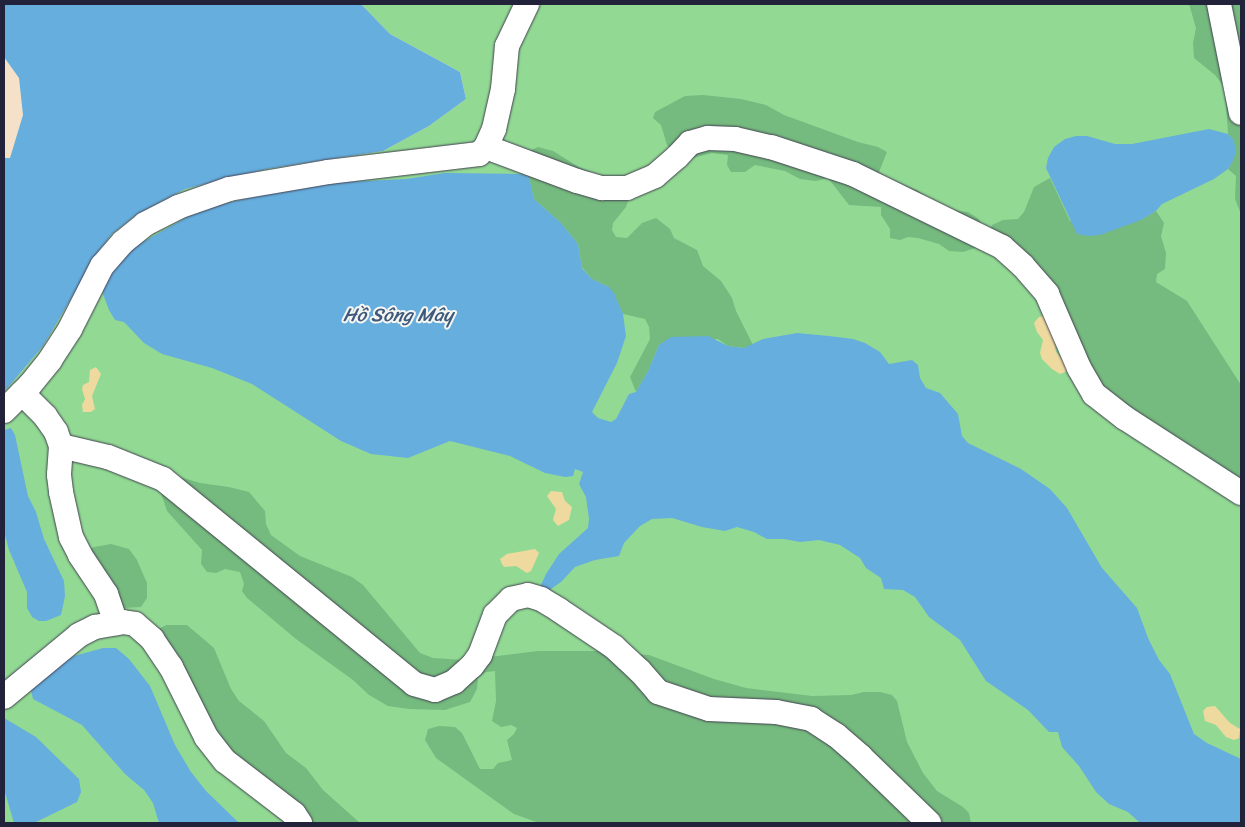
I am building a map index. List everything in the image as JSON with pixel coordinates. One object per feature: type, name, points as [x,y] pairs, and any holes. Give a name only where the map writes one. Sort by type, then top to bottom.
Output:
[{"type":"lane","points":[[4,411],[50,360],[70,329],[102,266],[123,242],[145,224],[178,207],[229,189],[328,172],[479,154],[486,147],[500,110],[507,46],[527,4]]},
{"type":"lane","points":[[1220,4],[1241,113]]},
{"type":"lane","points":[[486,147],[578,182],[602,188],[627,188],[655,176],[677,157],[690,142],[708,138],[735,139],[772,147],[853,174],[1002,247],[1023,266],[1047,294],[1079,368],[1094,394],[1125,418],[1241,493]]},
{"type":"lane","points":[[22,393],[49,421],[56,432],[61,446],[59,475],[70,536],[87,567],[106,594],[116,623]]},
{"type":"lane","points":[[61,446],[108,457],[163,479],[414,684],[435,690],[454,682],[472,666],[480,654],[495,615],[511,599],[528,595],[541,599],[614,647],[640,671],[658,692],[710,709],[776,712],[811,719],[836,735],[861,757],[929,823]]},
{"type":"lane","points":[[4,696],[79,635],[95,627],[123,622],[134,624],[152,639],[171,667],[206,738],[225,761],[294,814],[300,823]]},
{"type":"green space","points":[[361,4],[1241,4],[1241,823],[4,823],[4,392],[43,346],[100,250],[112,234],[135,216],[185,189],[267,169],[383,151],[429,126],[466,99],[460,72],[390,34]]},
{"type":"green space","points":[[1189,4],[1241,4],[1241,214],[1235,199],[1236,176],[1228,169],[1234,159],[1233,139],[1228,134],[1225,88],[1215,75],[1194,58],[1193,43],[1196,28]]},
{"type":"green space","points":[[703,95],[741,99],[766,105],[784,115],[858,142],[878,147],[887,152],[879,172],[886,178],[917,190],[943,209],[968,212],[979,219],[983,228],[978,247],[963,252],[949,251],[939,244],[918,238],[908,237],[900,240],[890,238],[890,229],[881,215],[881,207],[849,205],[828,178],[816,181],[800,179],[785,171],[755,165],[745,172],[731,172],[727,165],[728,155],[712,153],[685,160],[667,145],[661,125],[653,118],[655,112],[685,96]]},
{"type":"green space","points":[[538,147],[553,151],[594,174],[611,177],[630,196],[626,207],[613,223],[612,230],[616,237],[627,238],[642,223],[656,218],[670,229],[674,238],[697,250],[703,266],[721,281],[732,298],[736,311],[753,345],[744,348],[728,346],[718,339],[659,345],[648,371],[636,392],[630,377],[650,339],[649,327],[645,319],[623,314],[609,287],[592,279],[582,267],[578,244],[561,223],[534,199],[529,177],[520,174],[527,152]]},
{"type":"green space","points":[[1050,178],[1070,221],[1141,220],[1156,211],[1164,223],[1161,236],[1166,253],[1165,269],[1157,274],[1156,282],[1187,301],[1241,385],[1241,489],[1097,392],[1068,338],[990,232],[992,225],[1003,220],[1018,219],[1024,212],[1034,187]]},
{"type":"green space","points":[[167,473],[200,483],[249,492],[265,511],[266,524],[271,535],[300,556],[352,577],[363,585],[420,653],[433,658],[464,660],[538,651],[597,651],[649,655],[714,679],[746,688],[812,696],[851,695],[864,692],[880,692],[892,695],[897,701],[907,742],[923,773],[937,791],[963,807],[969,813],[971,823],[539,823],[514,814],[436,758],[425,740],[428,729],[439,726],[455,727],[462,733],[480,769],[493,769],[498,763],[512,760],[507,740],[514,734],[517,728],[511,725],[501,727],[492,721],[496,701],[495,671],[486,672],[478,678],[477,689],[470,702],[445,710],[409,709],[388,706],[369,695],[353,680],[296,639],[247,598],[242,591],[244,584],[240,572],[225,569],[216,573],[207,572],[201,564],[202,550],[167,511],[159,487]]},
{"type":"green space","points":[[111,544],[129,549],[137,560],[147,583],[147,598],[141,607],[122,608],[82,553],[94,547]]},
{"type":"green space","points":[[166,625],[187,625],[214,648],[231,689],[239,701],[264,721],[286,753],[306,768],[323,790],[360,823],[304,823],[228,759],[157,630]]},
{"type":"sand","points":[[1044,316],[1053,332],[1056,352],[1069,368],[1060,374],[1042,359],[1040,353],[1043,340],[1037,332],[1034,323],[1039,317]]},
{"type":"sand","points":[[96,367],[101,374],[92,396],[95,409],[91,412],[83,412],[82,405],[85,399],[82,389],[83,385],[89,382],[90,370]]},
{"type":"sand","points":[[551,491],[562,492],[565,501],[572,507],[569,520],[558,526],[553,520],[556,509],[547,496]]},
{"type":"sand","points":[[535,549],[539,553],[531,571],[527,573],[516,566],[504,567],[500,559],[507,554]]},
{"type":"sand","points":[[1215,706],[1230,723],[1240,729],[1239,738],[1234,740],[1226,737],[1216,725],[1205,721],[1203,711],[1207,707]]},
{"type":"water","points":[[4,4],[361,4],[390,34],[460,72],[466,99],[429,126],[383,151],[267,169],[185,189],[135,216],[112,234],[100,250],[43,346],[4,392],[4,158],[10,158],[23,115],[19,78],[4,57]]},
{"type":"water","points":[[1209,129],[1228,134],[1233,139],[1236,149],[1234,159],[1228,169],[1214,179],[1162,204],[1156,211],[1141,220],[1100,235],[1088,236],[1077,234],[1046,168],[1048,158],[1054,147],[1065,139],[1076,136],[1087,136],[1115,144],[1132,144]]},
{"type":"water","name":"Hồ Sông Mây","points":[[445,173],[520,174],[529,177],[534,199],[561,223],[578,244],[582,268],[592,279],[609,287],[614,293],[623,314],[626,336],[617,363],[592,412],[598,418],[611,422],[616,419],[629,394],[636,392],[648,371],[659,345],[671,337],[708,336],[728,346],[744,348],[763,339],[797,333],[829,336],[853,339],[865,343],[880,352],[889,364],[912,360],[918,365],[920,378],[926,388],[940,393],[958,414],[962,436],[968,443],[1021,469],[1050,489],[1067,508],[1102,568],[1137,608],[1148,638],[1159,660],[1170,674],[1194,734],[1207,743],[1241,759],[1241,823],[1140,823],[1128,812],[1109,804],[1096,792],[1079,766],[1062,747],[1058,732],[1049,732],[1028,710],[986,681],[960,640],[929,617],[915,597],[903,590],[884,589],[881,578],[866,568],[860,558],[840,545],[819,540],[800,542],[784,539],[767,539],[754,532],[737,527],[725,531],[702,527],[672,518],[652,519],[640,526],[624,543],[619,556],[595,560],[575,567],[561,582],[548,591],[540,587],[546,574],[559,554],[588,528],[589,519],[586,497],[579,484],[583,472],[575,469],[573,476],[565,477],[545,473],[510,456],[450,441],[408,458],[371,454],[341,441],[252,384],[212,368],[162,354],[144,343],[124,322],[115,320],[109,310],[103,294],[105,277],[127,251],[189,216],[215,206],[306,184],[406,179]]},
{"type":"water","points":[[11,428],[15,435],[28,496],[36,512],[44,539],[64,581],[65,596],[61,615],[46,621],[39,621],[32,617],[27,608],[27,592],[9,550],[4,531],[4,430]]},
{"type":"water","points":[[103,648],[116,648],[129,659],[150,686],[175,745],[191,772],[206,791],[239,823],[159,823],[153,803],[144,790],[125,774],[82,725],[33,699],[30,686],[38,678],[74,656]]},
{"type":"water","points":[[4,718],[36,737],[79,779],[81,792],[77,802],[34,823],[14,823],[4,789]]}]
